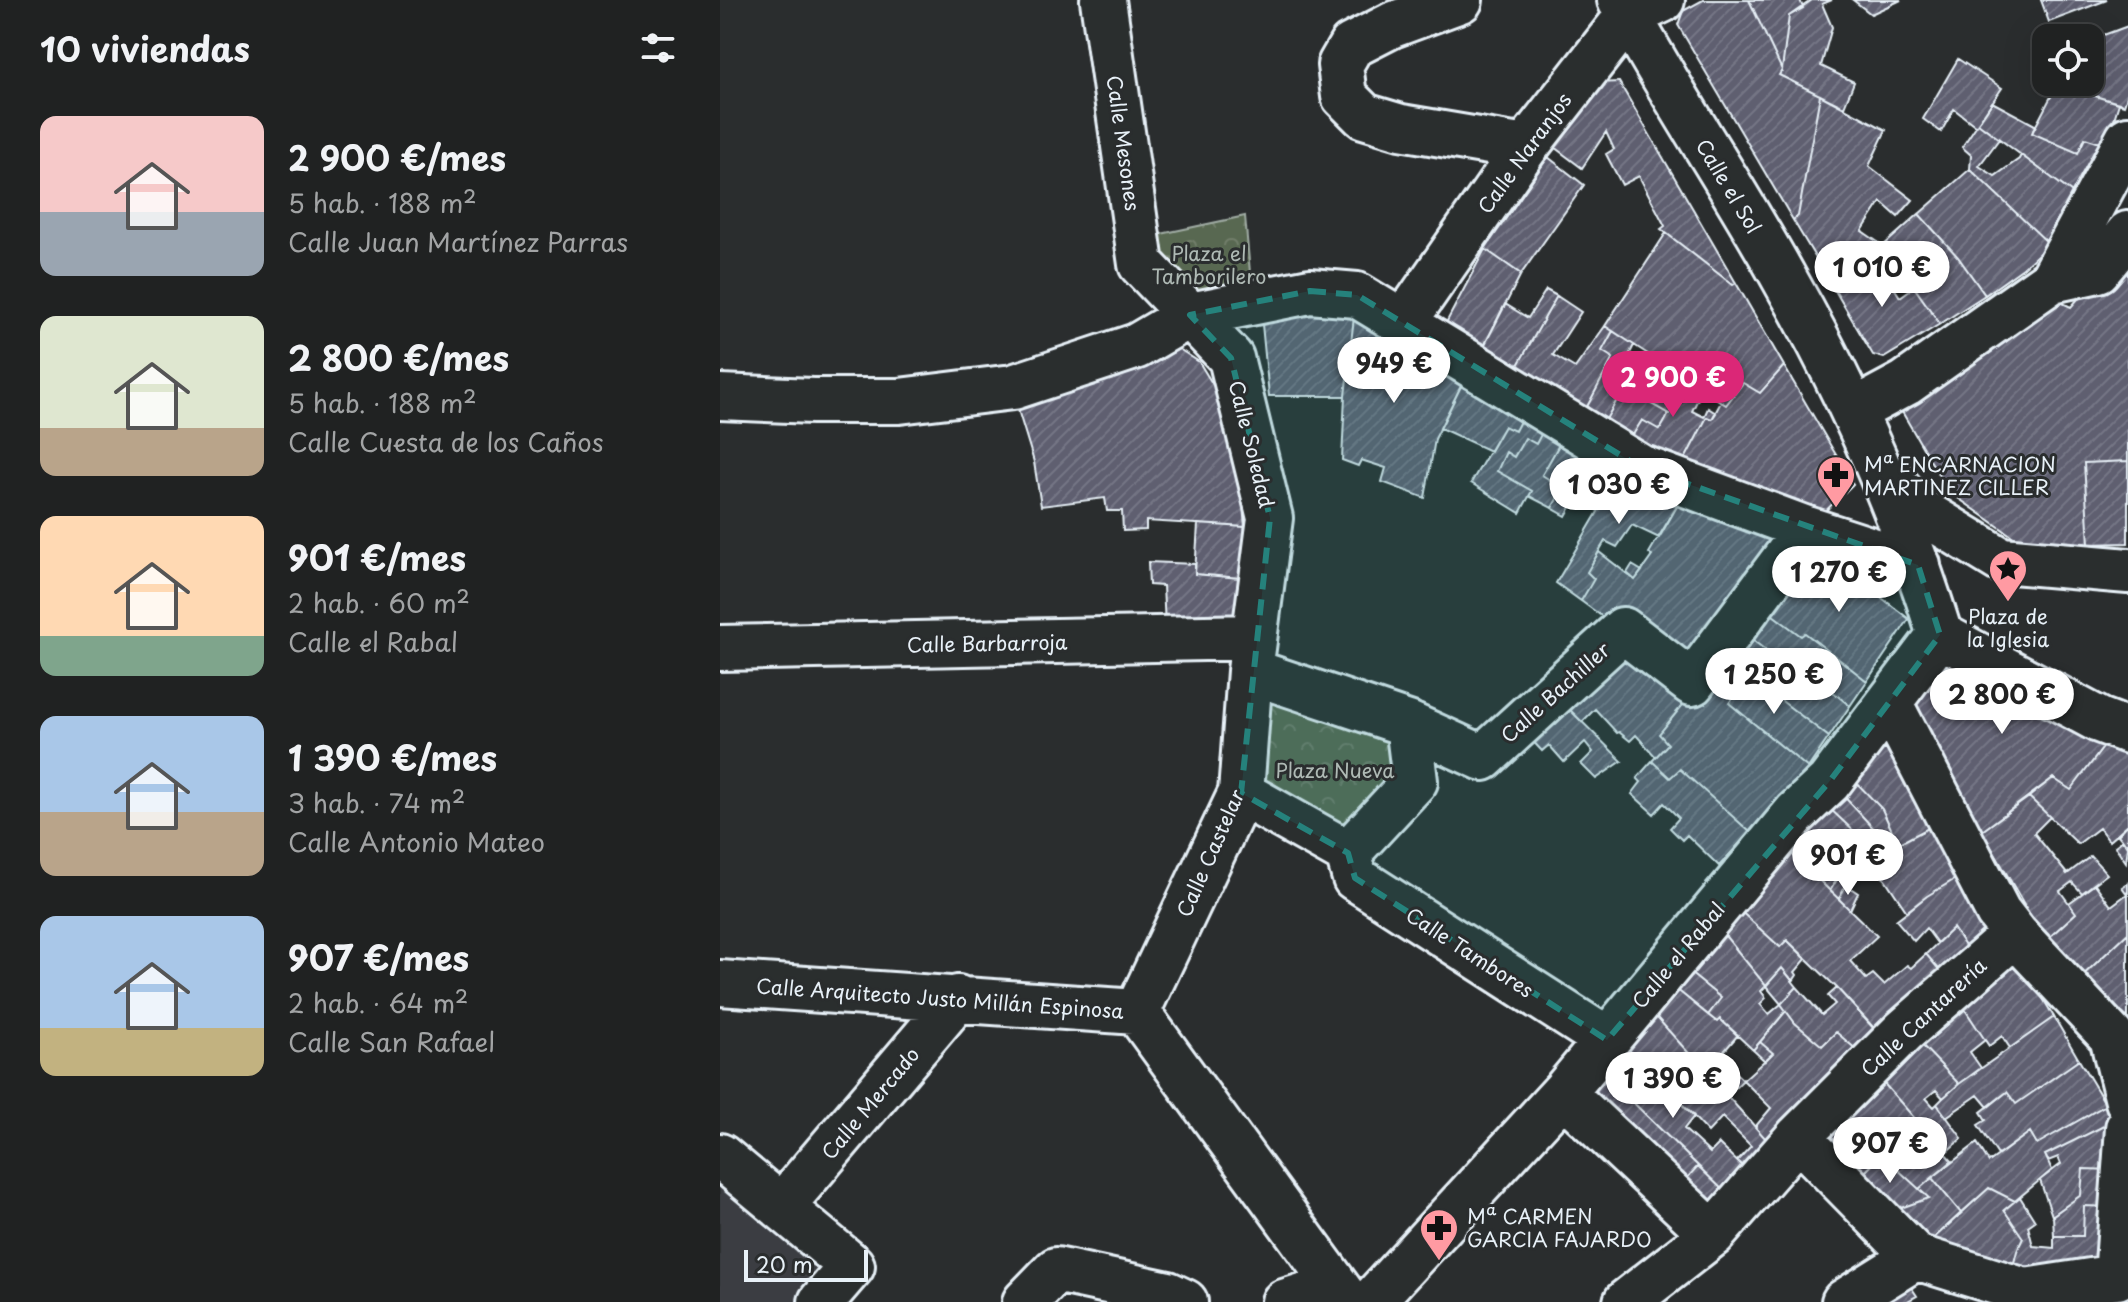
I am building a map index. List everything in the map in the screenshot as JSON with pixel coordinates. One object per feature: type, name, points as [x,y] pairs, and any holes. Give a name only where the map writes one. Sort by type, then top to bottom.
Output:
[{"type":"street","name":"Calle Mesones","points":[[1103,0],[1141,264],[1190,315]]},
{"type":"street","points":[[1460,0],[1392,25],[1351,46],[1340,65],[1344,96],[1364,116],[1401,127],[1525,148]]},
{"type":"street","name":"Calle Naranjos","points":[[1402,325],[1525,148],[1637,5]]},
{"type":"street","name":"Calle el Sol","points":[[1637,5],[1854,411],[1918,565],[1940,635]]},
{"type":"street","points":[[2052,280],[2128,139]]},
{"type":"street","points":[[1854,411],[1906,383],[2052,280],[2098,270],[2128,234]]},
{"type":"street","points":[[720,397],[899,401],[1013,387],[1137,346],[1190,315],[1310,291],[1357,295],[1640,467],[1807,529],[1918,565]]},
{"type":"street","name":"Calle Soledad","points":[[1190,315],[1231,358],[1270,518],[1252,654]]},
{"type":"street","points":[[1874,461],[1916,508],[2001,560],[2128,571]]},
{"type":"street","name":"Calle Bachiller","points":[[1408,724],[1483,758],[1623,630],[1692,683],[1807,529]]},
{"type":"street","points":[[1940,635],[2099,720],[2128,731]]},
{"type":"street","name":"Calle el Rabal","points":[[1371,1302],[1563,1093],[1796,813],[1829,782],[1940,635]]},
{"type":"street","name":"Calle Barbarroja","points":[[720,648],[1252,654]]},
{"type":"street","points":[[1241,793],[1348,853],[1415,781],[1408,724],[1252,654]]},
{"type":"street","name":"Calle Castelar","points":[[1137,1012],[1241,793],[1252,654]]},
{"type":"street","points":[[1890,704],[1998,912],[2015,934],[2120,1040],[2128,1101]]},
{"type":"street","name":"Calle Tambores","points":[[1348,853],[1355,878],[1607,1040]]},
{"type":"street","name":"Calle Cantarería","points":[[1626,1302],[1713,1234],[1798,1137],[1904,1031],[2015,934]]},
{"type":"street","name":"Calle Arquitecto Justo Millán Espinosa","points":[[720,983],[1137,1012],[1348,1302]]},
{"type":"street","name":"Calle Mercado","points":[[781,1207],[958,998]]},
{"type":"street","points":[[1563,1093],[1713,1234]]},
{"type":"street","points":[[1798,1137],[1916,1257],[2025,1291],[2123,1280],[2128,1128]]},
{"type":"street","points":[[720,1156],[852,1266],[821,1302]]},
{"type":"street","points":[[1844,1302],[1916,1257]]},
{"type":"street","points":[[1025,1302],[1056,1270],[1168,1294],[1185,1302]]},
{"type":"street","points":[[1284,1302],[1306,1295],[1324,1302]]},
{"type":"highlighted area","points":[[1310,291],[1357,295],[1640,467],[1918,565],[1940,635],[1829,782],[1607,1040],[1355,878],[1348,853],[1241,793],[1270,518],[1231,358],[1190,315]]},
{"type":"shaded area","points":[[720,1183],[830,1275],[807,1302],[720,1302]]},
{"type":"green space","name":"Plaza el Tamborilero","points":[[1245,216],[1252,295],[1197,308],[1147,237]]},
{"type":"green space","name":"Plaza Nueva","points":[[1250,671],[1408,724],[1415,781],[1348,853],[1241,793]]},
{"type":"building","points":[[1703,0],[1749,0],[1782,70],[1779,75],[1820,95],[1798,216],[1793,220],[1678,25],[1683,11]]},
{"type":"building","points":[[1749,0],[1800,0],[1803,8],[1789,16],[1782,70]]},
{"type":"building","points":[[1812,0],[1832,0],[1822,4],[1832,27],[1821,66],[1854,82],[1844,107],[1779,75],[1789,16]]},
{"type":"building","points":[[1853,0],[1901,0],[1871,14]]},
{"type":"building","points":[[2041,0],[2107,0],[2049,22]]},
{"type":"building","points":[[2128,26],[2128,93],[2124,105],[2095,96],[2104,96],[2104,35]]},
{"type":"building","points":[[1958,59],[2002,88],[1976,126],[1954,109],[1941,132],[1923,119]]},
{"type":"building","points":[[1619,82],[1736,283],[1733,285],[1661,229],[1665,226],[1639,176],[1622,185],[1606,154],[1614,149],[1606,132],[1582,168],[1554,147],[1598,83]]},
{"type":"building","points":[[1820,95],[1886,130],[1869,166],[1913,200],[1898,217],[1881,202],[1862,231],[1882,245],[1873,255],[1830,282],[1793,220],[1798,216]]},
{"type":"building","points":[[2051,96],[2095,96],[2119,103],[2106,145],[2085,138],[2078,153],[2032,133]]},
{"type":"building","points":[[1992,102],[2035,125],[2032,133],[2078,153],[2085,138],[2106,145],[2083,201],[1978,123]]},
{"type":"building","points":[[1978,123],[1999,139],[1979,166],[1995,176],[2021,155],[2083,201],[2049,244],[1970,169],[1971,155],[1962,147]]},
{"type":"building","points":[[1548,157],[1584,185],[1521,274],[1485,249]]},
{"type":"building","points":[[1970,169],[2049,244],[2023,268],[1985,295],[1958,257],[1919,214]]},
{"type":"building","points":[[1919,214],[1958,257],[1985,295],[1940,324],[1914,287],[1891,266],[1885,271],[1873,255]]},
{"type":"building","points":[[1666,233],[1733,285],[1736,283],[1784,366],[1760,393],[1743,383],[1726,405],[1605,326]]},
{"type":"building","points":[[2128,242],[2128,461],[2084,463],[2089,544],[2025,545],[1948,491],[1901,410],[2052,298],[2071,307]]},
{"type":"building","points":[[1485,249],[1521,274],[1477,360],[1446,323]]},
{"type":"building","points":[[1873,255],[1900,297],[1914,287],[1940,324],[1884,358],[1873,355],[1830,282]]},
{"type":"building","points":[[1546,290],[1557,296],[1509,381],[1477,360],[1505,304],[1528,318]]},
{"type":"building","points":[[1557,296],[1581,312],[1553,355],[1575,368],[1605,326],[1613,331],[1602,351],[1613,358],[1581,418],[1509,381]]},
{"type":"building","points":[[1355,308],[1345,396],[1269,396],[1261,314]]},
{"type":"building","points":[[1355,308],[1465,378],[1435,439],[1425,498],[1382,482],[1386,468],[1361,460],[1358,466],[1342,460],[1345,396]]},
{"type":"building","points":[[1613,331],[1634,345],[1624,366],[1633,372],[1601,428],[1581,418],[1613,358],[1602,351]]},
{"type":"building","points":[[1176,347],[1199,362],[1235,421],[1245,527],[1146,521],[1146,530],[1123,531],[1122,511],[1107,511],[1105,498],[1041,506],[1034,462],[1015,400]]},
{"type":"building","points":[[1628,358],[1646,373],[1655,358],[1664,365],[1642,399],[1669,414],[1660,430],[1642,420],[1628,443],[1601,428],[1633,372],[1624,366]]},
{"type":"building","points":[[1664,365],[1703,389],[1692,411],[1704,417],[1708,408],[1716,413],[1712,419],[1707,417],[1682,465],[1628,443],[1642,420],[1660,430],[1669,414],[1652,404],[1661,389],[1653,384]]},
{"type":"building","points":[[1784,366],[1853,484],[1807,529],[1682,465],[1707,417],[1712,419],[1721,402],[1726,405],[1743,383],[1760,393]]},
{"type":"building","points":[[1465,378],[1524,413],[1515,431],[1504,426],[1490,451],[1440,428]]},
{"type":"building","points":[[1524,413],[1546,425],[1536,444],[1525,438],[1514,457],[1506,452],[1497,471],[1532,491],[1520,513],[1471,483],[1504,426],[1515,431]]},
{"type":"building","points":[[1546,425],[1564,436],[1542,475],[1563,488],[1552,508],[1529,496],[1532,491],[1497,471],[1506,452],[1514,457],[1525,438],[1536,444]]},
{"type":"building","points":[[1564,436],[1622,471],[1598,511],[1577,497],[1566,516],[1552,508],[1563,488],[1542,475]]},
{"type":"building","points":[[2128,461],[2128,543],[2089,544],[2084,463]]},
{"type":"building","points":[[1622,471],[1683,496],[1659,538],[1632,525],[1617,547],[1605,541],[1587,572],[1594,579],[1581,601],[1556,583]]},
{"type":"building","points":[[1683,496],[1780,536],[1689,667],[1615,626],[1581,601],[1594,579],[1587,572],[1599,552],[1635,580],[1652,556],[1649,553]]},
{"type":"building","points":[[1198,524],[1245,527],[1240,578],[1195,574]]},
{"type":"building","points":[[1820,550],[1909,619],[1867,681],[1805,633],[1801,636],[1765,609]]},
{"type":"building","points":[[1148,562],[1195,564],[1195,574],[1240,578],[1235,624],[1165,626],[1163,586],[1149,585]]},
{"type":"building","points":[[1632,565],[1642,571],[1635,580],[1627,573]]},
{"type":"building","points":[[1765,609],[1801,636],[1805,633],[1867,681],[1850,706],[1790,657],[1785,665],[1746,635]]},
{"type":"building","points":[[1746,635],[1785,665],[1790,657],[1850,706],[1829,737],[1728,660]]},
{"type":"building","points":[[1624,641],[1690,696],[1659,734],[1668,744],[1656,757],[1636,735],[1630,741],[1617,733],[1595,709],[1582,722],[1561,701]]},
{"type":"building","points":[[1957,647],[2114,733],[2071,790],[2053,778],[1982,831],[1910,710]]},
{"type":"building","points":[[1728,660],[1829,737],[1808,768],[1729,703],[1739,690],[1717,670]]},
{"type":"building","points":[[1717,670],[1739,690],[1729,703],[1808,768],[1750,832],[1680,769],[1670,778],[1652,761],[1668,744],[1659,734],[1690,696]]},
{"type":"building","points":[[1561,701],[1622,761],[1596,779],[1581,764],[1593,752],[1585,742],[1564,762],[1549,745],[1542,751],[1526,734]]},
{"type":"building","points":[[2114,733],[2128,739],[2128,824],[2109,841],[2099,828],[2078,844],[2029,797],[2053,778],[2071,790]]},
{"type":"building","points":[[1888,735],[1940,822],[1898,844],[1882,809],[1851,777]]},
{"type":"building","points":[[1652,761],[1670,778],[1680,769],[1750,832],[1719,866],[1687,835],[1682,840],[1670,828],[1679,818],[1664,803],[1654,814],[1632,794],[1641,782],[1637,778]]},
{"type":"building","points":[[1851,777],[1882,809],[1896,839],[1868,855],[1865,850],[1875,830],[1839,791]]},
{"type":"building","points":[[1839,791],[1875,830],[1861,838],[1826,805]]},
{"type":"building","points":[[2029,797],[2050,817],[2034,833],[2067,874],[2091,856],[2107,874],[2082,893],[2072,882],[2060,891],[2076,913],[2045,941],[1982,831]]},
{"type":"building","points":[[1826,805],[1861,838],[1830,891],[1787,849]]},
{"type":"building","points":[[1940,822],[1967,872],[1907,912],[1885,879],[1871,868],[1873,864],[1868,855],[1896,839],[1898,844]]},
{"type":"building","points":[[2128,824],[2128,847],[2118,835]]},
{"type":"building","points":[[2123,840],[2128,847],[2126,862],[2115,846]]},
{"type":"building","points":[[1787,849],[1877,936],[1850,961],[1866,979],[1873,974],[1884,985],[1907,965],[1911,968],[1926,954],[1942,973],[1873,1028],[1787,940],[1780,947],[1736,907]]},
{"type":"building","points":[[1967,872],[1998,928],[1969,952],[1953,928],[1937,943],[1926,928],[1914,941],[1896,920],[1927,896]]},
{"type":"building","points":[[1838,878],[1846,885],[1839,899],[1830,891]]},
{"type":"building","points":[[2128,883],[2128,933],[2079,979],[2045,941],[2076,913],[2069,903],[2095,884],[2111,906],[2127,894],[2122,887]]},
{"type":"building","points":[[1846,885],[1858,893],[1850,910],[1839,899]]},
{"type":"building","points":[[1736,907],[1780,947],[1787,940],[1806,959],[1795,972],[1797,975],[1793,981],[1782,968],[1766,986],[1718,927]]},
{"type":"building","points":[[1718,927],[1766,986],[1761,991],[1766,998],[1760,1004],[1769,1014],[1781,1004],[1786,1011],[1753,1050],[1720,1019],[1717,1022],[1708,1015],[1721,998],[1684,968]]},
{"type":"building","points":[[1953,928],[1969,952],[1942,973],[1926,954]]},
{"type":"building","points":[[2128,933],[2128,1018],[2079,979]]},
{"type":"building","points":[[2007,958],[2021,962],[2054,1017],[2010,1048],[2002,1036],[1989,1046],[1960,1002]]},
{"type":"building","points":[[1684,968],[1721,998],[1708,1015],[1670,984]]},
{"type":"building","points":[[1782,968],[1797,987],[1781,1004],[1766,986]]},
{"type":"building","points":[[1670,984],[1738,1035],[1719,1057],[1743,1080],[1727,1096],[1650,1010]]},
{"type":"building","points":[[1797,987],[1822,1015],[1835,1004],[1828,996],[1837,988],[1875,1029],[1857,1050],[1836,1032],[1822,1046],[1795,1023],[1781,1004]]},
{"type":"building","points":[[1960,1002],[1985,1040],[1970,1052],[1981,1068],[1959,1084],[1919,1042]]},
{"type":"building","points":[[1650,1010],[1775,1149],[1752,1176],[1737,1161],[1751,1146],[1722,1117],[1708,1132],[1674,1096],[1682,1088],[1672,1078],[1665,1088],[1623,1044]]},
{"type":"building","points":[[1786,1011],[1822,1046],[1836,1032],[1857,1050],[1775,1149],[1755,1127],[1771,1108],[1743,1080],[1773,1053],[1760,1042]]},
{"type":"building","points":[[2054,1017],[2079,1060],[2016,1104],[2007,1092],[1988,1107],[1978,1095],[1946,1117],[1937,1104],[1943,1098]]},
{"type":"building","points":[[1760,1042],[1773,1053],[1765,1061],[1753,1050]]},
{"type":"building","points":[[1919,1042],[1959,1084],[1943,1098],[1936,1090],[1926,1098],[1934,1107],[1937,1104],[1962,1138],[1945,1153],[1880,1079]]},
{"type":"building","points":[[1623,1044],[1694,1116],[1684,1129],[1710,1153],[1719,1144],[1752,1176],[1733,1200],[1601,1071]]},
{"type":"building","points":[[2079,1060],[2106,1105],[2037,1144],[2030,1132],[1998,1155],[1978,1125],[1986,1120],[1981,1112],[2007,1092],[2016,1104]]},
{"type":"building","points":[[1601,1071],[1698,1166],[1677,1189],[1580,1098]]},
{"type":"building","points":[[1880,1079],[1917,1121],[1897,1141],[1915,1160],[1934,1141],[1952,1161],[1919,1189],[1882,1155],[1876,1161],[1834,1121]]},
{"type":"building","points":[[2106,1105],[2114,1121],[2045,1155],[2052,1170],[2015,1201],[1989,1188],[1961,1213],[1932,1178],[1977,1143],[1989,1162],[2030,1132],[2037,1144]]},
{"type":"building","points":[[1834,1121],[1876,1161],[1854,1183],[1813,1141]]},
{"type":"building","points":[[2114,1121],[2115,1170],[2083,1169],[2081,1195],[2052,1216],[2040,1180],[2061,1164],[2058,1157],[2048,1161],[2045,1155]]},
{"type":"building","points":[[1882,1155],[1929,1198],[1895,1210],[1854,1183]]},
{"type":"building","points":[[1698,1166],[1733,1200],[1713,1223],[1677,1189]]},
{"type":"building","points":[[2083,1169],[2115,1170],[2113,1207],[2084,1206],[2083,1236],[2054,1236],[2053,1215],[2081,1195]]},
{"type":"building","points":[[1932,1178],[1961,1213],[1921,1250],[1895,1210],[1929,1198],[1919,1189]]},
{"type":"building","points":[[1989,1188],[2015,1201],[2004,1210],[2023,1238],[2010,1278],[1921,1250]]},
{"type":"building","points":[[2020,1197],[2035,1221],[2028,1226],[2033,1246],[2054,1248],[2054,1236],[2083,1236],[2084,1206],[2113,1207],[2109,1270],[2010,1278],[2023,1238],[2004,1210]]},
{"type":"building","points":[[1903,1275],[1917,1296],[1906,1302],[1867,1302]]},
{"type":"place","name":"Mª ENCARNACION MARTINEZ CILLER","points":[[1836,509]]},
{"type":"place","name":"Plaza de la Iglesia","points":[[2008,603]]},
{"type":"place","name":"Mª CARMEN GARCIA FAJARDO","points":[[1439,1262]]}]
